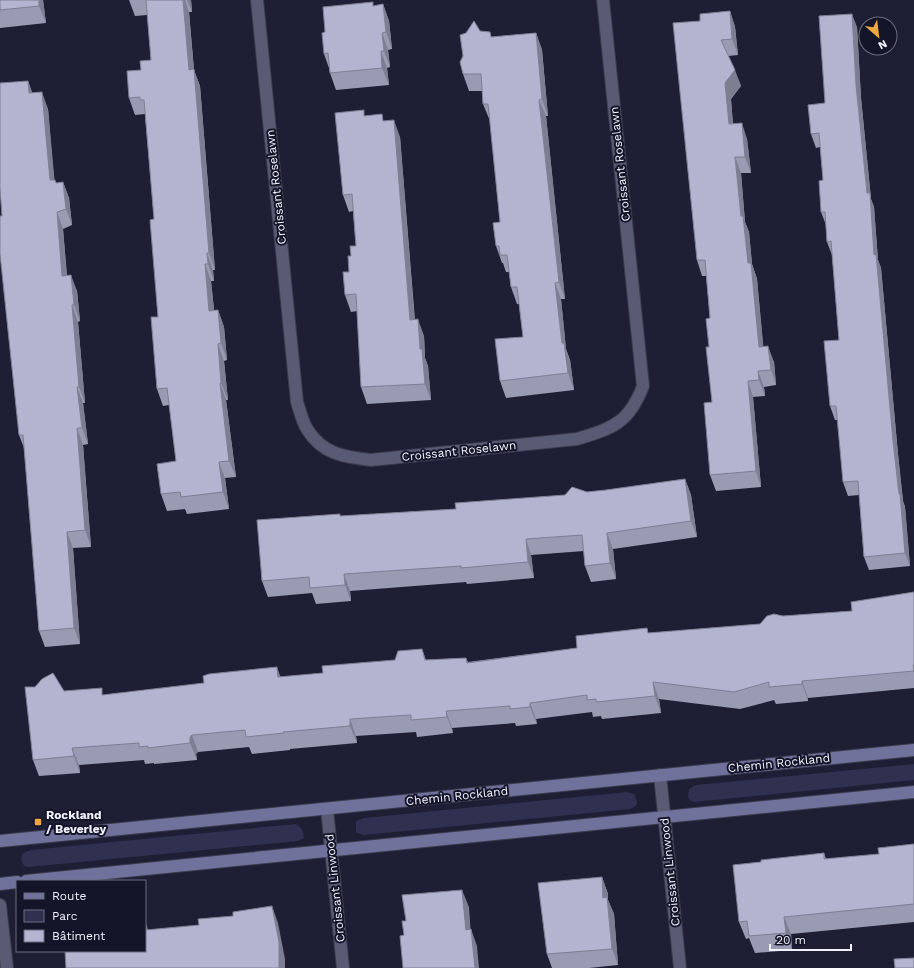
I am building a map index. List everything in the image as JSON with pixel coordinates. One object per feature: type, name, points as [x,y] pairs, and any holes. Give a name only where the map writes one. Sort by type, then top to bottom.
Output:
[{"type":"street","name":"Croissant Roselawn","points":[[257,0],[297,402],[306,428],[324,448],[344,457],[371,460],[577,439],[604,431],[624,419],[636,403],[643,386],[603,0]]},
{"type":"street","name":"Chemin Rockland","points":[[0,841],[914,750]]},
{"type":"street","name":"Croissant Linwood","points":[[660,775],[680,968]]},
{"type":"street","points":[[36,880],[914,792]]},
{"type":"street","name":"Croissant Linwood","points":[[327,809],[343,968]]},
{"type":"street","points":[[0,884],[16,882]]},
{"type":"street","points":[[0,906],[7,968]]},
{"type":"green space","points":[[914,764],[914,780],[694,802],[690,801],[688,797],[689,789],[696,785]]},
{"type":"green space","points":[[627,792],[634,794],[637,801],[636,806],[630,809],[363,835],[356,832],[356,821],[364,818]]},
{"type":"green space","points":[[296,824],[302,829],[304,838],[298,841],[28,867],[24,866],[21,859],[23,853],[31,850]]},
{"type":"building","points":[[0,0],[39,0],[39,6],[0,10]]},
{"type":"building","points":[[146,0],[183,0],[189,70],[194,69],[209,253],[207,253],[208,264],[205,264],[209,311],[218,310],[221,343],[218,344],[220,383],[229,461],[219,462],[223,492],[181,497],[180,492],[161,494],[157,464],[176,461],[167,388],[157,389],[151,317],[158,317],[150,220],[154,219],[144,100],[140,100],[140,97],[129,98],[127,71],[141,70],[140,61],[151,60]]},
{"type":"building","points":[[373,2],[373,6],[383,4],[386,32],[382,33],[384,51],[381,51],[382,68],[330,73],[328,53],[324,54],[322,33],[325,32],[323,7]]},
{"type":"building","points":[[730,11],[732,39],[721,40],[735,70],[725,83],[729,124],[742,123],[745,157],[735,157],[741,216],[743,216],[748,263],[751,263],[759,347],[768,346],[771,370],[758,371],[759,380],[748,381],[756,471],[710,475],[704,403],[712,402],[706,347],[709,347],[706,319],[710,318],[705,260],[697,260],[673,23],[700,21],[700,14]]},
{"type":"building","points":[[852,14],[856,85],[867,193],[870,193],[874,255],[876,254],[905,553],[864,557],[858,481],[843,482],[836,406],[830,406],[824,341],[839,340],[831,241],[827,242],[825,212],[821,212],[819,181],[823,180],[819,133],[811,134],[808,105],[825,103],[819,16]]},
{"type":"building","points":[[474,21],[480,31],[490,32],[491,37],[536,33],[542,99],[539,100],[559,282],[555,283],[562,343],[564,343],[568,373],[500,381],[495,339],[523,337],[517,287],[511,287],[507,255],[500,255],[499,246],[496,246],[493,223],[500,222],[488,104],[483,104],[481,74],[463,74],[460,62],[463,56],[460,35],[466,33]]},
{"type":"building","points":[[28,81],[29,93],[42,92],[50,180],[55,180],[56,183],[63,182],[66,209],[57,212],[62,276],[71,275],[74,305],[72,305],[79,387],[77,387],[82,428],[77,428],[85,530],[67,532],[74,628],[39,631],[23,435],[19,435],[0,254],[0,216],[2,216],[0,189],[0,83]]},
{"type":"building","points":[[364,110],[364,116],[382,114],[383,121],[394,120],[410,320],[418,319],[420,349],[422,349],[425,384],[361,387],[356,294],[345,295],[343,272],[349,272],[348,256],[351,256],[350,246],[356,246],[352,194],[343,195],[335,113]]},
{"type":"building","points":[[685,479],[691,521],[607,533],[610,563],[585,566],[582,535],[526,539],[528,562],[461,568],[461,566],[344,574],[345,585],[310,588],[309,577],[262,581],[257,520],[340,514],[340,516],[456,509],[455,503],[565,495],[572,487],[587,492]]},
{"type":"building","points":[[914,592],[914,671],[802,681],[802,684],[769,687],[769,682],[734,692],[653,682],[655,696],[596,702],[596,699],[587,700],[587,695],[530,703],[530,707],[510,709],[510,706],[446,711],[447,717],[411,720],[411,715],[350,719],[350,726],[246,737],[245,730],[192,735],[190,737],[190,743],[148,748],[148,746],[139,747],[139,743],[72,748],[74,756],[33,760],[25,687],[35,687],[42,679],[53,673],[64,691],[102,688],[102,695],[204,683],[203,676],[209,674],[277,667],[278,677],[323,673],[322,666],[395,660],[398,651],[422,649],[425,660],[466,658],[467,663],[577,648],[576,636],[647,628],[648,633],[760,624],[767,616],[774,614],[783,616],[852,611],[851,602]]},
{"type":"building","points":[[914,844],[914,904],[784,917],[786,933],[749,936],[747,921],[739,922],[733,865],[761,862],[761,860],[824,853],[824,859],[879,854],[878,848]]},
{"type":"building","points":[[602,877],[603,898],[607,897],[612,949],[547,954],[538,883]]},
{"type":"building","points":[[462,890],[466,930],[471,929],[475,968],[403,968],[400,936],[404,935],[402,921],[406,921],[402,895]]},
{"type":"building","points":[[272,906],[279,942],[279,968],[66,968],[65,952],[146,952],[146,930],[199,925],[198,919],[233,916],[233,912]]},
{"type":"building","points":[[914,958],[914,968],[895,968],[894,959]]},
{"type":"place","name":"Rockland / Beverley","points":[[38,822]]}]
